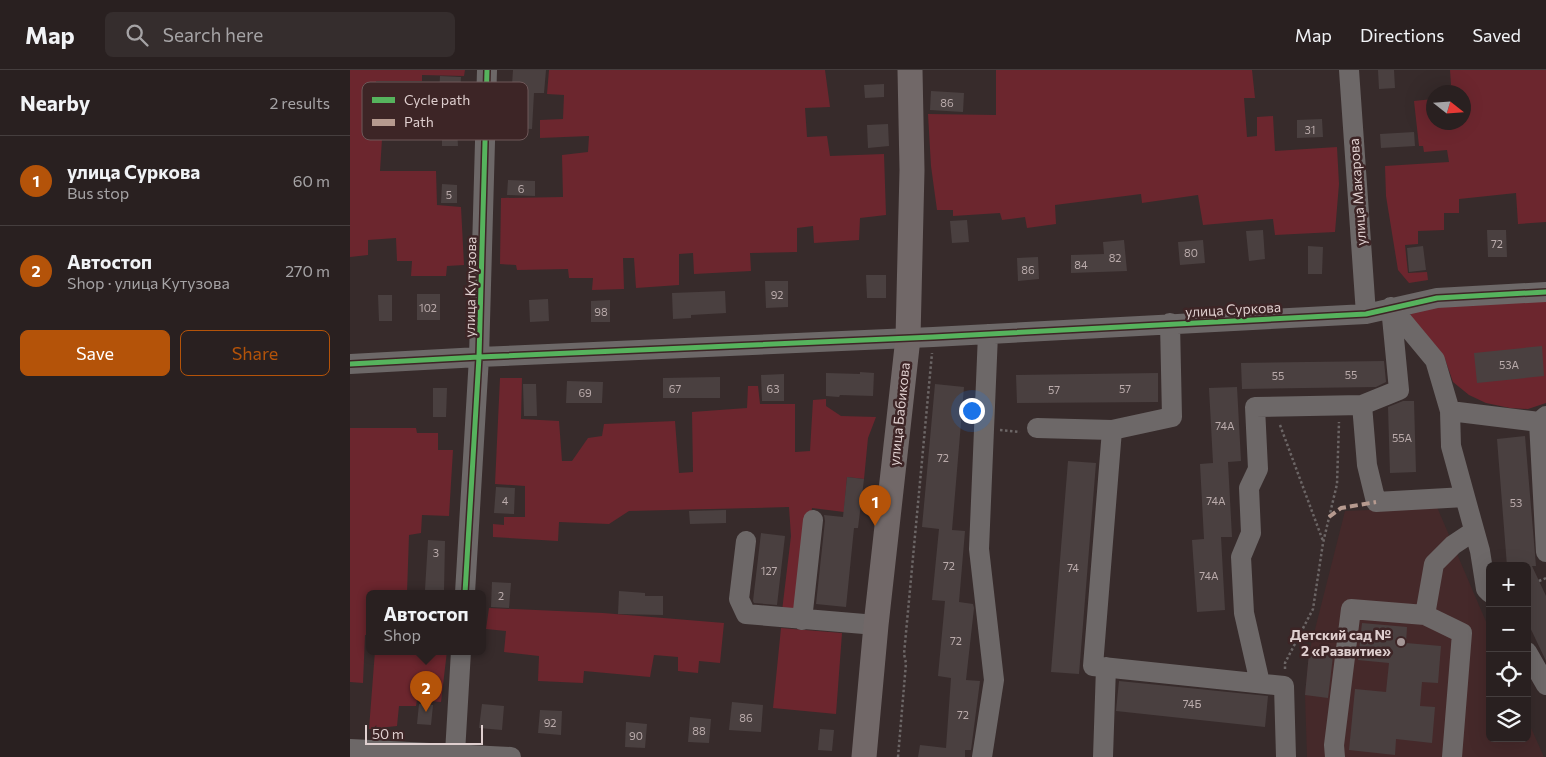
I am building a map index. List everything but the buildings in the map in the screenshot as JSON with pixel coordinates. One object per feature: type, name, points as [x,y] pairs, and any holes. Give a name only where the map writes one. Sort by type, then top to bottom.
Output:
[{"type":"main road","name":"улица Бабикова","points":[[864,757],[876,625],[908,338],[912,170],[910,70]]},
{"type":"street","name":"улица Макарова","points":[[1349,70],[1366,314]]},
{"type":"street","name":"улица Кутузова","points":[[465,590],[479,357],[485,140]]},
{"type":"street","name":"улица Суркова","points":[[350,364],[933,337],[1366,314],[1437,298],[1546,292]]},
{"type":"street","points":[[1260,683],[1244,612],[1240,557],[1251,534],[1249,488],[1258,469],[1255,407],[1362,405],[1399,390],[1392,307]]},
{"type":"street","points":[[1392,307],[1435,360],[1450,411],[1450,446],[1480,551],[1486,589]]},
{"type":"street","points":[[1031,430],[1112,430],[1172,417],[1170,323]]},
{"type":"street","points":[[982,757],[994,680],[979,549],[988,334]]},
{"type":"street","points":[[1362,405],[1367,465],[1376,502],[1465,497]]},
{"type":"street","points":[[1450,411],[1542,419],[1546,552]]},
{"type":"street","points":[[1112,430],[1093,666],[1284,686],[1286,757]]},
{"type":"street","points":[[802,620],[813,520]]},
{"type":"street","points":[[1425,615],[1434,564],[1453,545],[1474,531]]},
{"type":"street","points":[[746,541],[739,599],[746,614],[876,625]]},
{"type":"street","points":[[1336,757],[1334,745],[1351,609],[1425,615],[1462,633],[1452,757]]},
{"type":"street","points":[[455,753],[461,655]]},
{"type":"street","points":[[1531,659],[1546,685]]},
{"type":"street","points":[[1103,757],[1106,667]]},
{"type":"street","points":[[350,748],[511,757]]},
{"type":"path","points":[[898,757],[906,663],[904,654],[933,337]]},
{"type":"path","points":[[1284,686],[1285,662],[1313,609],[1323,543],[1337,484],[1340,405]]},
{"type":"path","points":[[1273,407],[1323,543]]},
{"type":"path","points":[[1004,431],[1031,430]]},
{"type":"path","points":[[1539,581],[1546,578]]},
{"type":"shaded area","points":[[350,70],[465,70],[464,76],[422,75],[422,81],[362,82],[362,140],[382,140],[380,171],[436,171],[437,205],[461,207],[464,265],[447,266],[446,276],[411,276],[412,261],[397,261],[396,238],[368,240],[368,255],[350,257]]},
{"type":"shaded area","points":[[549,70],[825,70],[830,107],[805,108],[807,137],[827,136],[830,156],[884,154],[886,215],[860,218],[859,240],[814,243],[813,226],[797,228],[797,252],[750,253],[751,271],[694,274],[693,253],[679,254],[679,285],[636,288],[634,258],[623,258],[624,289],[592,290],[593,278],[569,278],[568,269],[517,270],[516,265],[500,264],[501,198],[563,197],[562,155],[588,152],[589,136],[540,138],[540,120],[563,119],[564,95],[547,94]]},
{"type":"shaded area","points":[[996,70],[1252,70],[1255,98],[1244,98],[1247,137],[1257,136],[1257,117],[1273,116],[1275,151],[1337,147],[1339,184],[1335,232],[1275,235],[1273,219],[1203,225],[1198,195],[1142,203],[1141,194],[1055,205],[1056,224],[1027,228],[1025,217],[1002,220],[1000,213],[953,216],[953,210],[937,210],[931,166],[928,114],[996,115]]},
{"type":"shaded area","points":[[1450,70],[1546,70],[1546,222],[1518,224],[1516,193],[1459,199],[1459,213],[1444,213],[1444,230],[1418,231],[1418,244],[1405,245],[1408,273],[1427,272],[1428,280],[1409,283],[1398,270],[1386,196],[1385,166],[1449,162],[1447,150],[1424,152],[1423,146],[1419,146],[1414,101],[1426,100],[1426,130],[1471,130],[1471,85],[1451,85]]},
{"type":"shaded area","points":[[1546,297],[1546,403],[1528,409],[1510,408],[1486,403],[1469,395],[1453,382],[1445,359],[1407,318],[1417,308]]},
{"type":"shaded area","points":[[500,378],[522,378],[521,419],[559,421],[562,461],[572,461],[588,438],[602,436],[604,424],[675,421],[679,473],[693,472],[692,412],[747,408],[748,386],[758,386],[760,404],[795,404],[795,452],[810,451],[813,400],[826,399],[826,406],[841,416],[876,417],[868,438],[864,479],[847,477],[844,512],[812,508],[800,612],[782,611],[791,536],[789,507],[629,511],[609,524],[559,522],[558,541],[493,537],[493,524],[504,525],[504,517],[525,517],[525,486],[495,484]]},
{"type":"shaded area","points":[[350,428],[416,428],[417,433],[438,433],[438,450],[453,450],[449,516],[422,515],[421,533],[409,535],[407,590],[366,590],[363,683],[350,682]]},
{"type":"shaded area","name":"Детский сад № 2 «Развитие»","points":[[1437,507],[1486,622],[1486,742],[1531,742],[1531,728],[1544,757],[1307,757],[1305,695],[1309,653],[1345,511]]},
{"type":"shaded area","points":[[489,608],[603,613],[724,623],[720,663],[699,661],[698,673],[678,671],[678,657],[654,655],[650,677],[584,671],[583,683],[538,681],[539,656],[504,652],[506,631],[486,629]]},
{"type":"shaded area","points":[[781,628],[842,633],[836,714],[773,708]]},
{"type":"shaded area","points":[[375,655],[447,655],[441,702],[417,700],[416,706],[399,706],[397,726],[369,729]]},
{"type":"marked path","points":[[1329,517],[1341,508],[1376,502]]},
{"type":"cycle path","points":[[487,70],[487,82]]},
{"type":"cycle path","points":[[465,590],[479,357],[485,140]]},
{"type":"cycle path","points":[[350,364],[933,337],[1366,314],[1437,298],[1546,292]]},
{"type":"place","name":"улица Суркова","points":[[875,526]]},
{"type":"place","name":"Детский сад № 2 «Развитие»","points":[[1401,642]]},
{"type":"place","name":"Автостоп","points":[[426,712]]}]
